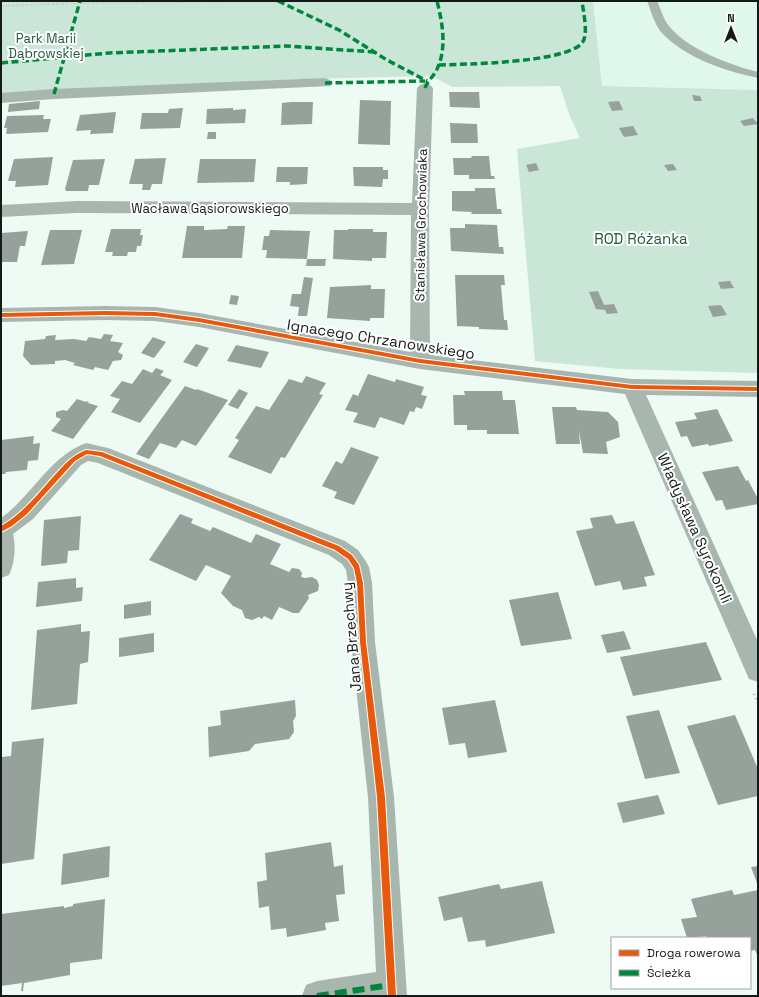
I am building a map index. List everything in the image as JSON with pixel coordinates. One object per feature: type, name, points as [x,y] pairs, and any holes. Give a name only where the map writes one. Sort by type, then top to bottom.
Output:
[{"type":"street","points":[[1,98],[54,94],[325,82]]},
{"type":"street","name":"Stanisława Grochowiaka","points":[[420,361],[420,209],[425,88]]},
{"type":"street","name":"Wacława Gąsiorowskiego","points":[[1,211],[108,207],[420,209]]},
{"type":"street","name":"Ignacego Chrzanowskiego","points":[[1,315],[105,313],[155,314],[199,320],[420,361],[632,387],[758,389]]},
{"type":"street","name":"Władysława Syrokomli","points":[[632,387],[758,670]]},
{"type":"street","name":"Jana Brzechwy","points":[[1,529],[25,512],[73,459],[86,452],[100,454],[337,548],[350,556],[357,567],[360,583],[363,642],[381,797],[391,990],[317,996]]},
{"type":"street","points":[[1,529],[4,543],[1,568]]},
{"type":"lane","points":[[652,1],[664,28],[675,38],[690,48],[712,59],[758,75]]},
{"type":"path","points":[[1,6],[80,3],[291,1]]},
{"type":"shaded area","points":[[593,1],[758,1],[758,90],[602,86]]},
{"type":"green space","points":[[1,1],[593,1],[602,86],[758,90],[758,373],[620,369],[535,361],[517,149],[580,138],[569,114],[560,86],[452,87],[432,76],[303,79],[1,94]]},
{"type":"building","points":[[449,92],[479,92],[480,108],[450,107]]},
{"type":"building","points":[[692,95],[700,96],[702,101],[694,101]]},
{"type":"building","points":[[360,100],[391,101],[390,145],[358,144]]},
{"type":"building","points":[[40,101],[39,109],[8,112],[9,104]]},
{"type":"building","points":[[619,101],[623,110],[612,111],[608,102]]},
{"type":"building","points":[[313,102],[312,124],[281,125],[282,103]]},
{"type":"building","points":[[183,108],[180,128],[140,129],[142,113],[168,113],[169,109]]},
{"type":"building","points":[[233,108],[233,110],[246,109],[245,123],[206,124],[207,109]]},
{"type":"building","points":[[116,112],[113,133],[90,134],[91,130],[76,131],[80,115]]},
{"type":"building","points":[[44,115],[43,119],[51,119],[48,132],[6,134],[7,128],[4,128],[7,116]]},
{"type":"building","points":[[753,118],[758,124],[744,126],[740,121]]},
{"type":"building","points":[[450,123],[477,124],[478,143],[451,143]]},
{"type":"building","points":[[633,126],[638,135],[624,137],[619,128]]},
{"type":"building","points":[[208,132],[216,132],[216,139],[207,139]]},
{"type":"building","points":[[472,156],[489,156],[491,176],[494,176],[495,179],[469,179],[469,175],[454,175],[453,158],[471,158]]},
{"type":"building","points":[[53,157],[48,185],[15,187],[16,181],[8,181],[14,159]]},
{"type":"building","points":[[166,158],[162,184],[152,184],[150,190],[142,190],[143,184],[129,184],[135,159]]},
{"type":"building","points":[[105,159],[99,185],[89,185],[88,191],[66,191],[65,189],[73,160]]},
{"type":"building","points":[[200,159],[256,159],[254,182],[197,183]]},
{"type":"building","points":[[536,163],[539,170],[529,172],[526,165]]},
{"type":"building","points":[[673,164],[677,170],[668,171],[664,165]]},
{"type":"building","points":[[277,167],[308,167],[307,184],[290,185],[290,182],[276,182]]},
{"type":"building","points":[[353,167],[383,167],[383,170],[388,170],[388,179],[383,179],[382,187],[354,186]]},
{"type":"building","points":[[475,188],[495,188],[497,209],[501,209],[502,214],[471,214],[472,212],[452,211],[452,191],[475,191]]},
{"type":"building","points":[[465,224],[497,225],[499,247],[503,247],[504,254],[451,251],[450,228],[465,228]]},
{"type":"building","points":[[187,226],[204,226],[204,230],[227,229],[228,226],[245,226],[242,258],[182,258]]},
{"type":"building","points":[[111,229],[141,229],[140,235],[143,235],[141,246],[137,246],[136,252],[128,252],[127,256],[112,256],[113,252],[105,252]]},
{"type":"building","points":[[373,229],[373,232],[387,232],[386,258],[372,258],[372,261],[333,259],[334,230]]},
{"type":"building","points":[[50,230],[82,230],[74,264],[41,265]]},
{"type":"building","points":[[270,230],[310,231],[307,259],[266,258],[267,250],[262,250],[264,236],[269,236]]},
{"type":"building","points":[[28,231],[25,246],[20,246],[17,262],[1,262],[1,233]]},
{"type":"building","points":[[307,259],[326,259],[325,266],[306,266]]},
{"type":"building","points":[[455,275],[504,275],[505,285],[501,285],[504,320],[507,320],[508,330],[479,329],[479,327],[457,326]]},
{"type":"building","points":[[304,277],[313,278],[307,316],[298,316],[299,307],[290,306],[292,294],[301,294]]},
{"type":"building","points":[[730,281],[734,288],[721,289],[718,282]]},
{"type":"building","points":[[371,285],[371,289],[385,289],[384,318],[370,318],[370,321],[327,318],[330,287]]},
{"type":"building","points":[[598,291],[604,305],[614,304],[618,313],[607,314],[605,310],[596,309],[589,292]]},
{"type":"building","points":[[231,295],[239,296],[237,305],[229,304]]},
{"type":"building","points":[[721,305],[727,315],[713,317],[708,306]]},
{"type":"building","points":[[104,334],[113,335],[110,341],[123,343],[118,352],[123,355],[121,360],[113,361],[108,370],[95,367],[93,370],[73,365],[75,363],[65,360],[55,361],[55,364],[31,365],[23,356],[25,341],[45,339],[46,336],[56,335],[55,340],[74,339],[86,341],[89,337],[101,339]]},
{"type":"building","points":[[153,337],[166,342],[154,358],[141,353]]},
{"type":"building","points":[[196,344],[209,348],[197,367],[183,362]]},
{"type":"building","points":[[236,345],[269,352],[261,368],[227,361]]},
{"type":"building","points":[[156,368],[164,371],[160,375],[172,380],[140,423],[111,412],[120,399],[110,396],[122,381],[132,384],[143,369],[152,373]]},
{"type":"building","points":[[368,374],[395,382],[396,379],[424,387],[421,395],[427,396],[422,409],[416,407],[414,412],[410,411],[404,425],[380,417],[375,428],[353,422],[358,413],[345,410],[353,394],[358,396]]},
{"type":"building","points":[[306,376],[326,383],[319,394],[323,395],[285,458],[281,457],[271,474],[228,457],[239,440],[235,438],[256,406],[269,410],[289,379],[302,383]]},
{"type":"building","points":[[185,386],[228,400],[196,446],[182,440],[176,448],[160,443],[149,459],[136,454]]},
{"type":"building","points":[[239,389],[248,393],[238,409],[228,405]]},
{"type":"building","points":[[464,391],[502,391],[503,400],[515,400],[519,434],[487,434],[487,430],[467,430],[467,425],[454,425],[453,395],[465,395]]},
{"type":"building","points":[[77,399],[87,401],[89,402],[88,403],[98,406],[73,439],[51,431],[61,419],[56,417],[56,412],[63,410],[67,411]]},
{"type":"building","points":[[552,407],[576,407],[577,410],[608,412],[618,422],[620,437],[606,442],[608,454],[583,453],[579,431],[580,444],[556,444]]},
{"type":"building","points":[[717,409],[733,441],[709,446],[708,444],[692,447],[687,436],[681,437],[675,422],[697,419],[694,413]]},
{"type":"building","points":[[34,436],[33,444],[40,443],[38,460],[28,461],[27,470],[6,472],[5,474],[1,474],[1,440]]},
{"type":"building","points":[[351,447],[379,457],[354,505],[334,498],[337,492],[322,486],[336,461],[342,464]]},
{"type":"building","points":[[738,466],[746,481],[748,480],[758,499],[758,504],[726,510],[722,500],[716,501],[702,472]]},
{"type":"building","points":[[180,514],[193,519],[191,523],[210,531],[213,527],[251,543],[256,534],[281,544],[270,564],[289,572],[292,568],[299,569],[302,573],[301,577],[312,577],[317,580],[319,585],[318,591],[308,595],[309,598],[299,613],[293,613],[279,607],[272,620],[264,616],[262,619],[259,617],[252,620],[245,618],[242,610],[233,606],[221,593],[231,576],[206,565],[196,581],[149,560]]},
{"type":"building","points":[[612,515],[616,524],[634,521],[655,575],[644,577],[647,586],[623,590],[620,581],[595,586],[576,531],[593,528],[590,518]]},
{"type":"building","points":[[81,516],[79,550],[68,551],[67,563],[41,566],[44,520]]},
{"type":"building","points":[[76,578],[76,588],[83,587],[82,601],[36,607],[38,582]]},
{"type":"building","points":[[558,592],[572,639],[521,646],[509,600]]},
{"type":"building","points":[[151,601],[151,615],[124,619],[124,605]]},
{"type":"building","points":[[81,624],[81,632],[90,631],[88,662],[80,664],[77,704],[31,710],[37,630]]},
{"type":"building","points":[[624,631],[631,649],[607,653],[601,635]]},
{"type":"building","points":[[154,633],[154,652],[119,657],[119,638]]},
{"type":"building","points":[[706,642],[722,680],[633,696],[620,657]]},
{"type":"building","points":[[295,700],[296,716],[293,721],[294,732],[289,739],[255,744],[249,751],[209,757],[208,727],[221,725],[220,711]]},
{"type":"building","points":[[495,700],[507,752],[468,758],[465,743],[449,745],[442,708]]},
{"type":"building","points":[[659,710],[680,773],[645,779],[626,716]]},
{"type":"building","points":[[735,715],[758,769],[758,796],[718,805],[687,726]]},
{"type":"building","points":[[44,738],[34,859],[1,864],[2,757],[11,756],[12,742]]},
{"type":"building","points":[[658,795],[665,814],[623,823],[617,803]]},
{"type":"building","points":[[331,842],[334,867],[343,865],[345,894],[336,895],[339,921],[325,923],[326,930],[287,937],[286,928],[271,930],[269,906],[259,908],[257,882],[267,880],[265,853]]},
{"type":"building","points":[[110,846],[109,877],[61,885],[63,854]]},
{"type":"building","points":[[758,866],[758,886],[751,867]]},
{"type":"building","points":[[542,881],[555,933],[486,947],[485,940],[468,942],[462,917],[444,921],[438,897],[499,884],[501,889]]},
{"type":"building","points":[[732,890],[734,895],[758,890],[758,957],[755,950],[751,951],[751,937],[687,937],[681,919],[697,917],[691,899]]},
{"type":"building","points":[[105,899],[102,959],[70,963],[70,975],[24,983],[23,991],[21,991],[22,983],[1,986],[1,914],[64,906],[64,908],[73,906],[73,904]]},
{"type":"marked path","points":[[54,94],[80,1]]},
{"type":"marked path","points":[[278,1],[339,30],[387,60],[427,81]]},
{"type":"marked path","points":[[425,88],[427,82],[438,67],[442,52],[442,25],[437,1]]},
{"type":"marked path","points":[[439,65],[515,61],[558,54],[573,49],[582,43],[585,34],[582,1]]},
{"type":"marked path","points":[[1,63],[109,53],[286,46],[374,52]]},
{"type":"marked path","points":[[325,83],[425,81]]},
{"type":"marked path","points":[[317,996],[391,985]]},
{"type":"cycle path","points":[[1,315],[105,313],[155,314],[199,320],[420,361],[632,387],[758,389]]},
{"type":"cycle path","points":[[1,529],[25,512],[73,459],[86,452],[100,454],[337,548],[350,557],[357,567],[360,583],[363,642],[381,797],[392,996]]},
{"type":"park label","name":"Park Marii Dąbrowskiej","points":[[46,46]]},
{"type":"park label","name":"ROD Różanka","points":[[641,238]]}]
